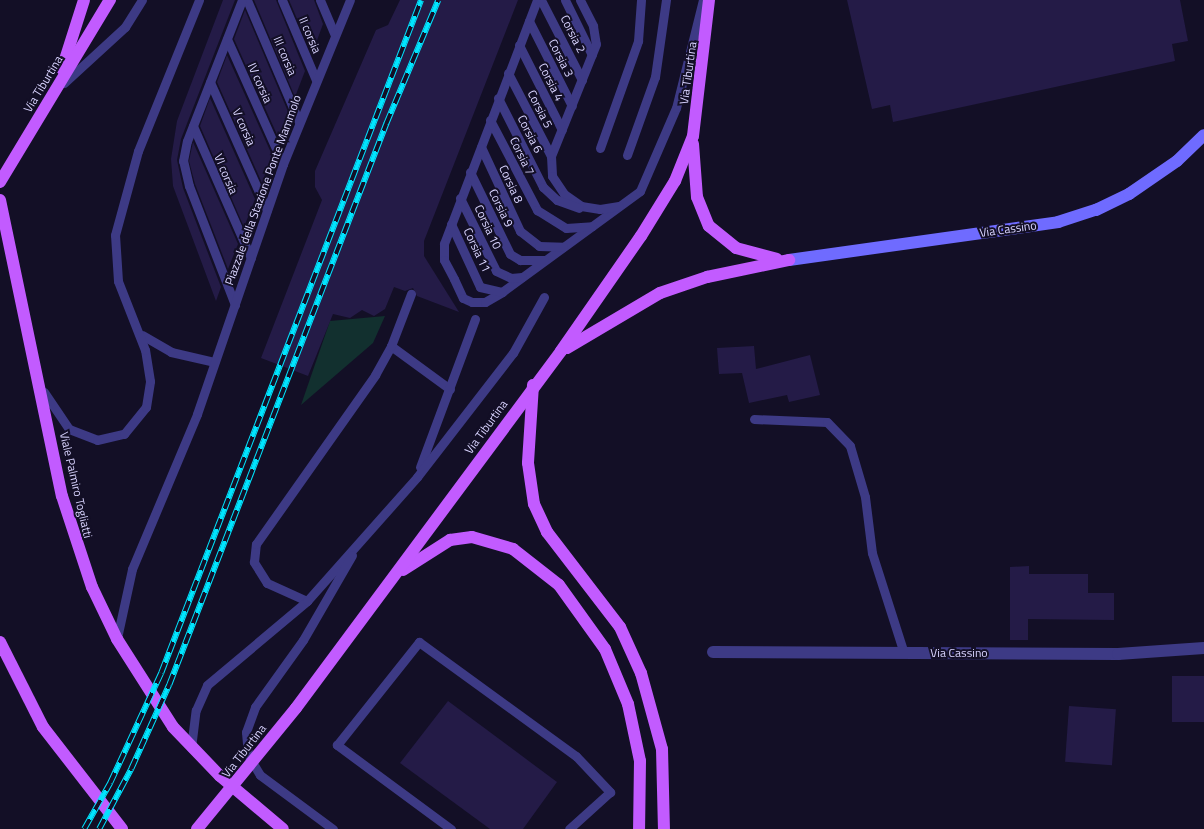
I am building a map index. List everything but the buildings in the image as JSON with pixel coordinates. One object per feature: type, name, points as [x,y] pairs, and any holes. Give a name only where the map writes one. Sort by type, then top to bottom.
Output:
[{"type":"main road","points":[[55,91],[84,0]]},
{"type":"main road","name":"Via Tiburtina","points":[[0,182],[110,0]]},
{"type":"main road","name":"Via Tiburtina","points":[[197,829],[257,757],[395,575],[533,385],[561,352],[664,200],[693,136],[709,0]]},
{"type":"main road","points":[[693,136],[694,182],[708,226],[736,248],[790,260]]},
{"type":"main road","name":"Viale Palmiro Togliatti","points":[[0,200],[75,541],[117,639],[164,716],[192,748],[283,829]]},
{"type":"main road","points":[[561,352],[660,293],[730,272],[790,260]]},
{"type":"main road","points":[[533,385],[528,463],[534,504],[547,532],[620,627],[641,673],[662,749],[664,829]]},
{"type":"main road","points":[[395,575],[450,540],[472,537],[513,549],[551,577],[597,636],[624,691],[640,761],[639,829]]},
{"type":"main road","points":[[0,642],[43,727],[122,829]]},
{"type":"street","name":"Via Cassino","points":[[790,260],[1058,222],[1096,210],[1129,194],[1177,161],[1203,137]]},
{"type":"street","name":"Via Cassino","points":[[713,652],[1118,654],[1204,648]]},
{"type":"lane","points":[[55,91],[125,27],[142,0]]},
{"type":"lane","points":[[40,382],[62,423],[77,435],[97,440],[124,434],[142,417],[148,397],[149,373],[142,335],[118,281],[114,251],[117,220],[138,151],[199,0]]},
{"type":"lane","points":[[235,305],[193,198],[184,161],[193,126],[242,0]]},
{"type":"lane","name":"III corsia","points":[[248,0],[299,122]]},
{"type":"lane","name":"II corsia","points":[[282,0],[316,80]]},
{"type":"lane","points":[[320,0],[335,35]]},
{"type":"lane","name":"Piazzale della Stazione Ponte Mammolo","points":[[117,639],[132,569],[214,362],[299,122],[350,0]]},
{"type":"lane","points":[[539,0],[518,45],[444,244],[444,260],[463,298],[484,302],[502,292],[635,197],[652,168],[683,86],[703,0]]},
{"type":"lane","name":"Corsia 2","points":[[539,0],[582,80]]},
{"type":"lane","points":[[564,0],[592,55]]},
{"type":"lane","points":[[550,156],[592,55],[596,33],[580,0]]},
{"type":"lane","points":[[600,148],[638,41],[641,0]]},
{"type":"lane","points":[[627,156],[655,77],[666,0]]},
{"type":"lane","name":"Corsia 3","points":[[529,21],[572,106]]},
{"type":"lane","name":"IV corsia","points":[[227,39],[283,164]]},
{"type":"lane","name":"Corsia 4","points":[[518,45],[562,130]]},
{"type":"lane","name":"Corsia 5","points":[[508,73],[550,156],[552,176],[561,191],[582,206],[600,209]]},
{"type":"lane","name":"V corsia","points":[[210,82],[267,210]]},
{"type":"lane","name":"Corsia 6","points":[[498,98],[540,181],[567,205],[600,209]]},
{"type":"lane","name":"Corsia 7","points":[[490,120],[531,203],[547,218],[566,228],[595,225]]},
{"type":"lane","name":"VI corsia","points":[[193,126],[251,258]]},
{"type":"lane","name":"Corsia 8","points":[[481,147],[520,231],[539,246],[564,247]]},
{"type":"lane","name":"Corsia 9","points":[[470,172],[510,254],[530,261],[546,260]]},
{"type":"lane","points":[[600,209],[621,205],[635,197]]},
{"type":"lane","name":"Corsia 10","points":[[460,198],[493,267],[504,276],[522,277]]},
{"type":"lane","name":"Corsia 11","points":[[451,224],[480,287],[502,292]]},
{"type":"lane","points":[[307,601],[267,583],[254,562],[256,544],[365,391],[392,346],[411,294]]},
{"type":"lane","points":[[192,748],[196,710],[207,684],[307,601],[416,477],[513,353],[544,297]]},
{"type":"lane","points":[[416,477],[475,319]]},
{"type":"lane","points":[[142,335],[171,352],[214,362]]},
{"type":"lane","points":[[392,346],[450,389]]},
{"type":"lane","points":[[754,419],[827,422],[850,446],[865,497],[872,553],[904,653]]},
{"type":"lane","points":[[333,829],[260,775],[250,762],[246,732],[255,707],[303,640],[364,535]]},
{"type":"lane","points":[[451,829],[338,745],[419,642],[576,756],[610,792],[569,829]]},
{"type":"green space","points":[[385,316],[373,343],[301,405],[330,321]]},
{"type":"railway","points":[[84,829],[110,783],[161,673],[421,0]]},
{"type":"railway","points":[[99,829],[131,769],[169,685],[386,124],[438,0]]}]
